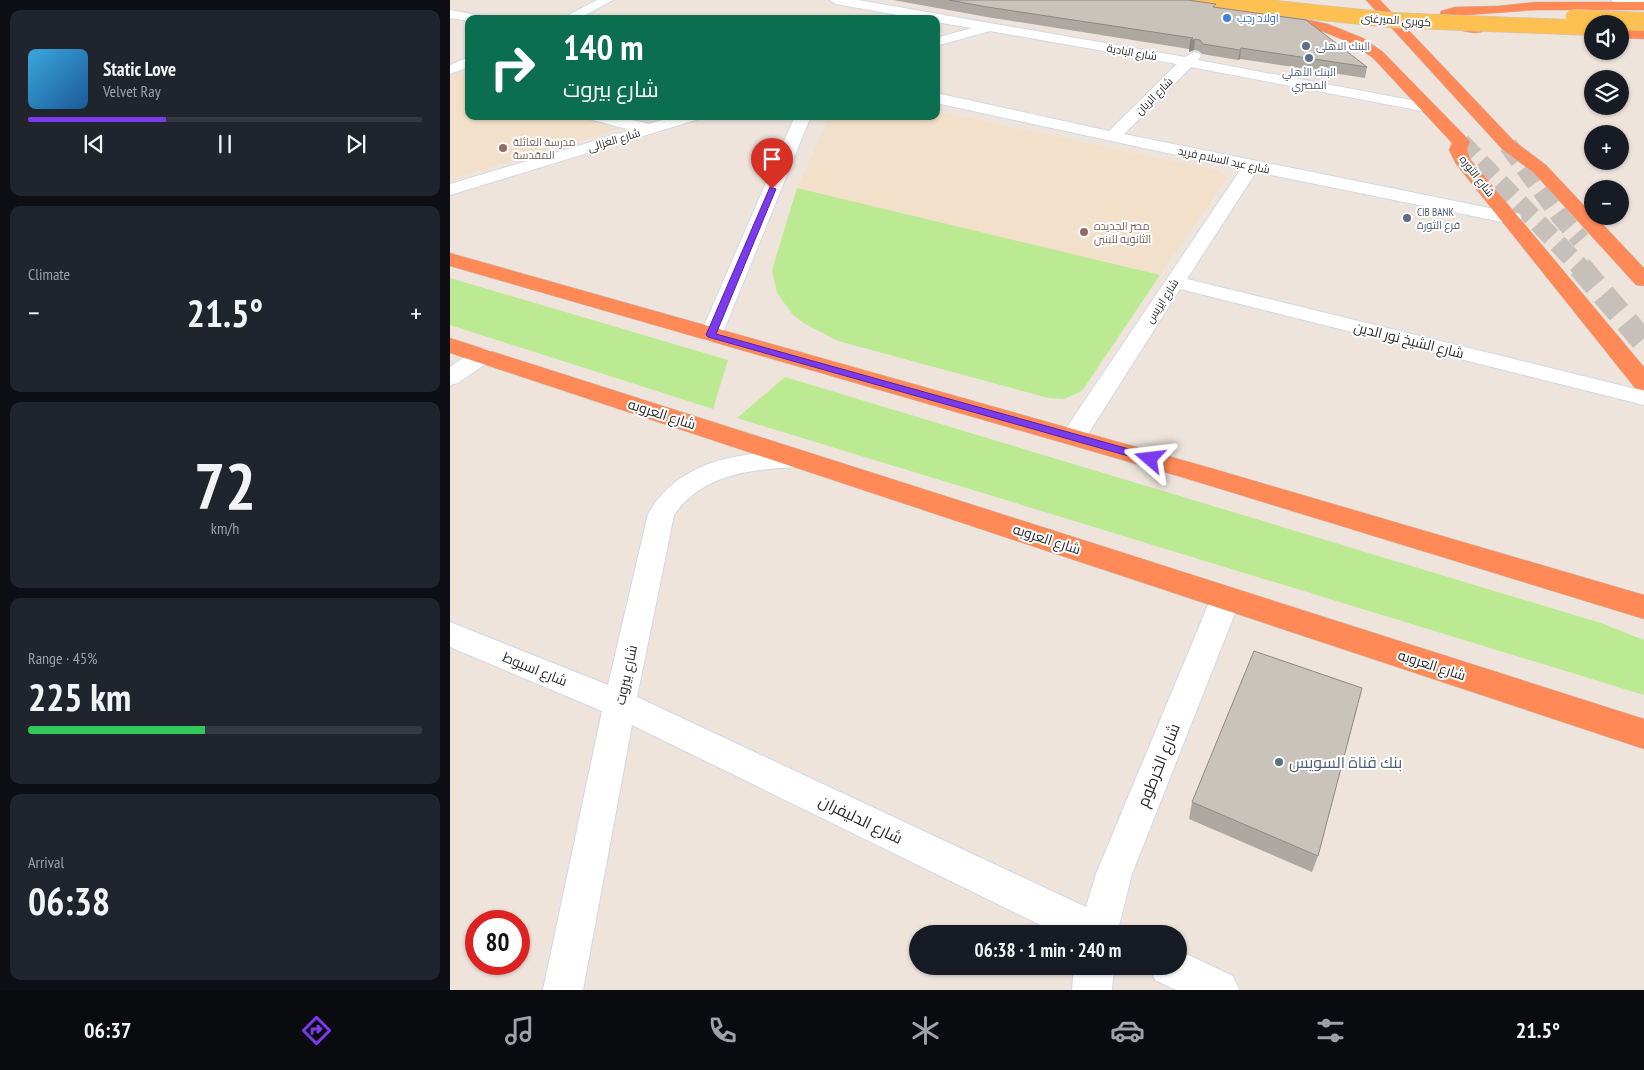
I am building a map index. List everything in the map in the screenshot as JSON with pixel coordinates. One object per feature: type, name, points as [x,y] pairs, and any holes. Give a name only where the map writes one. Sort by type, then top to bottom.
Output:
[{"type":"highway","points":[[1302,22],[1329,21],[1352,16],[1366,11],[1373,0],[1399,27],[1432,44],[1508,145],[1540,169],[1644,280]]},
{"type":"highway","name":"شارع الثوره","points":[[1194,1],[1281,17],[1332,30],[1358,41],[1378,55],[1461,142],[1458,150],[1462,160],[1512,218],[1644,383]]},
{"type":"highway","points":[[1440,1],[1516,8],[1644,13]]},
{"type":"highway","points":[[1486,31],[1452,22],[1446,18],[1446,14],[1461,10],[1581,3],[1644,5]]},
{"type":"highway","points":[[1358,41],[1352,32],[1359,26],[1374,24],[1399,27]]},
{"type":"highway","points":[[1432,44],[1460,32],[1584,33]]},
{"type":"highway","points":[[1629,34],[1644,35]]},
{"type":"highway","points":[[450,259],[711,335],[1074,436],[1644,607]]},
{"type":"highway","name":"شارع العروبه","points":[[450,344],[1644,734]]},
{"type":"main road","name":"كوبري الميرغنى","points":[[1284,0],[1428,12],[1644,20]]},
{"type":"main road","name":"كوبري الميرغنى","points":[[1194,1],[1390,20],[1584,28]]},
{"type":"main road","points":[[1629,28],[1644,29]]},
{"type":"street","points":[[575,15],[607,0]]},
{"type":"street","name":"شارع البادية","points":[[836,0],[855,1],[931,15]]},
{"type":"street","name":"شارع البادية","points":[[884,0],[1006,22],[1427,107]]},
{"type":"street","points":[[1617,0],[1644,5]]},
{"type":"street","points":[[849,15],[855,1]]},
{"type":"street","points":[[450,14],[465,17]]},
{"type":"street","name":"شارع البادية","points":[[940,17],[1364,87],[1387,88],[1405,84]]},
{"type":"street","points":[[940,41],[1006,22]]},
{"type":"street","name":"شارع الريان","points":[[1114,136],[1191,59]]},
{"type":"street","points":[[450,70],[465,64]]},
{"type":"street","name":"شارع عبد السلام فريد","points":[[940,99],[1251,166],[1512,218]]},
{"type":"street","points":[[610,120],[649,130]]},
{"type":"street","name":"شارع الغزالى","points":[[450,190],[680,120]]},
{"type":"street","points":[[711,335],[801,120]]},
{"type":"street","name":"شارع ايزيس","points":[[1074,436],[1251,166]]},
{"type":"street","name":"شارع الشيخ نور الدين","points":[[1175,282],[1644,398]]},
{"type":"street","points":[[450,378],[483,355]]},
{"type":"street","name":"شارع بيروت","points":[[563,990],[658,525],[666,505],[684,487],[724,468],[756,461],[800,459]]},
{"type":"street","name":"شارع الخرطوم","points":[[1101,925],[1108,893],[1117,865],[1226,598]]},
{"type":"street","name":"شارع اسيوط","points":[[450,634],[620,704]]},
{"type":"street","name":"شارع الدليفران","points":[[620,704],[1064,925]]},
{"type":"street","name":"شارع الخرطوم","points":[[1092,990],[1094,975]]},
{"type":"street","points":[[1187,975],[1219,990]]},
{"type":"shaded area","name":"مدرسة العائلة المقدسة","points":[[465,67],[465,120],[648,120],[450,179],[450,74]]},
{"type":"shaded area","name":"مصر الجديده الثانويه للبنين","points":[[940,112],[1219,171],[1227,178],[1160,275],[797,188],[828,120],[940,120]]},
{"type":"green space","points":[[797,188],[1160,275],[1082,391],[1064,399],[1048,398],[838,341],[805,324],[793,315],[777,293],[772,270]]},
{"type":"green space","points":[[450,278],[728,360],[713,409],[450,325]]},
{"type":"green space","points":[[785,377],[1601,623],[1644,640],[1644,695],[737,418]]},
{"type":"building","points":[[949,0],[1187,0],[1216,4],[1213,7],[1306,20],[1367,67],[1241,48],[1240,50],[1203,44],[1200,40],[1195,39],[1190,41],[1193,38]]},
{"type":"building","points":[[1254,651],[1362,688],[1318,856],[1192,802]]},
{"type":"tunnel","points":[[1461,142],[1581,268]]},
{"type":"tunnel","points":[[1508,145],[1561,217],[1581,240]]},
{"type":"tunnel","points":[[1580,267],[1644,342]]},
{"type":"place","name":"اولاد رجب","points":[[1227,18]]},
{"type":"place","name":"البنك الاهلى","points":[[1306,46]]},
{"type":"place","name":"البنك الأهلي المصري","points":[[1309,58]]},
{"type":"place","name":"مدرسة العائلة المقدسة","points":[[503,148]]},
{"type":"place","name":"CIB BANK فرع الثورة","points":[[1407,218]]},
{"type":"place","name":"مصر الجديده الثانويه للبنين","points":[[1084,232]]},
{"type":"place","name":"بنك قناة السويس","points":[[1279,762]]},
{"type":"route","points":[[772,189],[711,335],[1150,459]]}]
